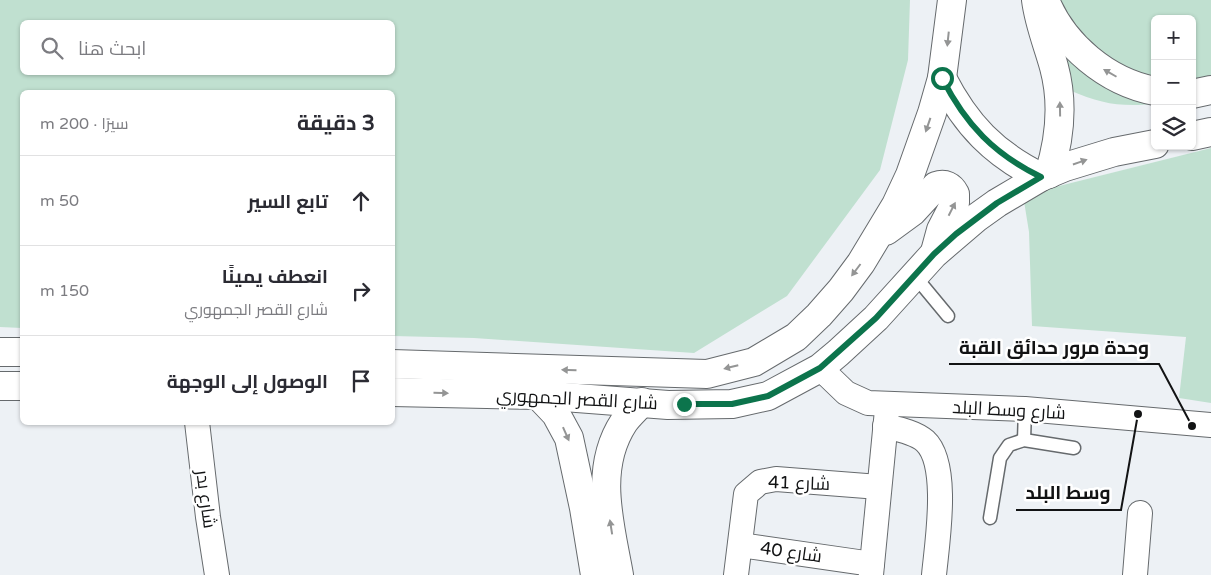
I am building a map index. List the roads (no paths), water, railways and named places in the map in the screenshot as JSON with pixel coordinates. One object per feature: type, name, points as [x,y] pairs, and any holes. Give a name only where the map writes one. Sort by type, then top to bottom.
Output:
[{"type":"main road","name":"شارع القصر الجمهوري","points":[[395,364],[707,374],[754,362],[796,337],[819,316],[846,284],[896,206],[910,175],[942,78],[952,0]]},
{"type":"main road","points":[[942,78],[962,113],[983,137],[1000,153],[1020,166],[1045,175],[1055,153],[1059,132],[1060,110],[1054,67],[1041,28],[1036,0]]},
{"type":"main road","points":[[1045,0],[1055,21],[1067,37],[1091,60],[1114,76],[1151,90]]},
{"type":"main road","points":[[1196,93],[1211,90]]},
{"type":"main road","points":[[1196,135],[1211,132]]},
{"type":"main road","name":"شارع القصر الجمهوري","points":[[395,392],[538,395],[668,404],[732,404],[768,396],[820,368],[876,318],[934,254],[990,208],[1018,189],[1045,175],[1089,159],[1151,145]]},
{"type":"main road","points":[[879,235],[912,212],[932,189],[941,184],[945,185],[953,190],[956,199],[941,230],[934,254]]},
{"type":"main road","points":[[0,352],[20,352]]},
{"type":"main road","points":[[0,386],[20,386]]},
{"type":"main road","points":[[538,395],[556,414],[569,438],[584,508],[595,575]]},
{"type":"main road","points":[[619,575],[606,500],[606,473],[612,446],[624,422],[642,402]]},
{"type":"street","name":"شارع وسط البلد","points":[[820,368],[846,393],[868,403],[887,416],[1025,409],[1211,425]]},
{"type":"street","points":[[871,570],[887,416]]},
{"type":"street","points":[[887,416],[904,430],[924,441],[935,456],[939,473],[940,507],[934,575]]},
{"type":"street","name":"شارع بدر","points":[[196,425],[217,575]]},
{"type":"street","name":"شارع 41","points":[[736,575],[746,494],[760,482],[776,479],[879,488]]},
{"type":"street","points":[[1135,575],[1140,513]]},
{"type":"street","name":"شارع 40","points":[[740,545],[871,570]]},
{"type":"lane","points":[[914,275],[948,316]]},
{"type":"lane","points":[[1024,440],[1025,409]]},
{"type":"lane","points":[[990,518],[1000,458],[1009,445],[1024,440],[1074,448]]},
{"type":"place","name":"وسط البلد","points":[[1138,414]]},
{"type":"place","name":"وحدة مرور حدائق القبة","points":[[1192,426]]}]
